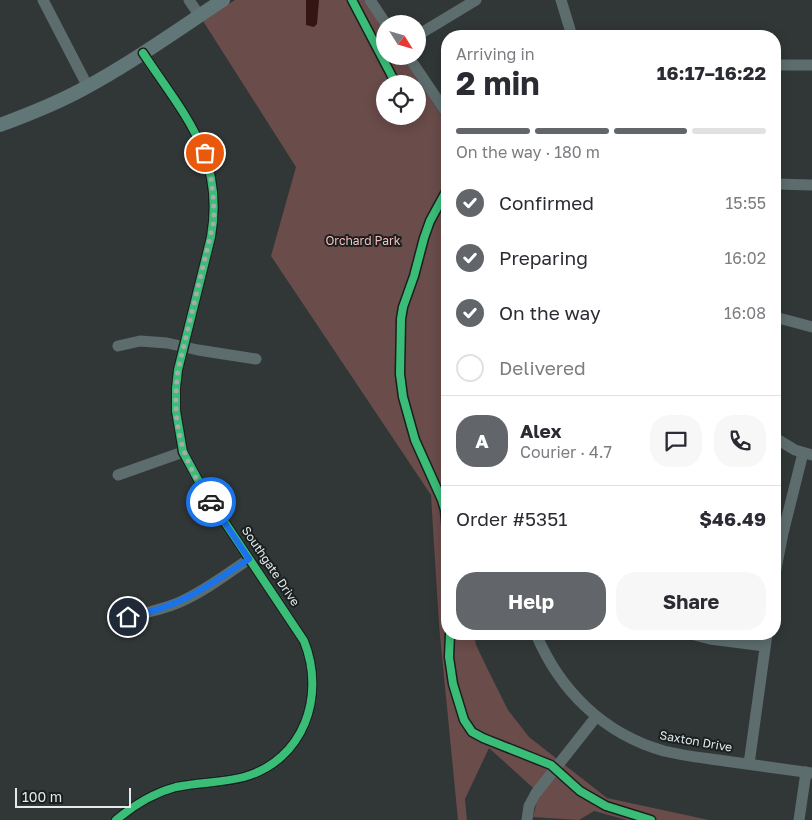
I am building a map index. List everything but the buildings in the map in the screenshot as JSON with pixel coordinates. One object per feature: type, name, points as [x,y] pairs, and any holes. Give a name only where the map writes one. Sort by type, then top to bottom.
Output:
[{"type":"main road","points":[[0,125],[58,102],[88,87],[222,0]]},
{"type":"street","points":[[43,0],[88,87]]},
{"type":"street","points":[[189,0],[199,16]]},
{"type":"street","points":[[370,0],[380,15]]},
{"type":"street","points":[[426,31],[476,0]]},
{"type":"street","points":[[561,0],[570,30]]},
{"type":"street","name":"Southgate Drive","points":[[116,820],[144,800],[159,793],[176,788],[246,776],[264,769],[286,752],[300,733],[310,710],[314,684],[310,655],[300,633],[204,491],[184,454],[178,428],[176,388],[183,346],[211,237],[214,221],[214,199],[210,170],[198,136],[143,52]]},
{"type":"street","points":[[414,65],[441,105]]},
{"type":"street","points":[[781,65],[812,65]]},
{"type":"street","points":[[781,184],[812,184]]},
{"type":"street","points":[[781,319],[812,327]]},
{"type":"street","points":[[118,346],[148,341],[256,359]]},
{"type":"street","points":[[781,441],[808,454],[781,543]]},
{"type":"street","points":[[118,475],[163,460],[168,461],[184,454]]},
{"type":"street","points":[[128,617],[182,602],[249,559]]},
{"type":"street","name":"Saxton Drive","points":[[539,640],[557,674],[573,695],[596,717],[624,735],[656,748],[684,755],[809,772]]},
{"type":"street","points":[[718,640],[765,646]]},
{"type":"street","points":[[749,764],[766,640]]},
{"type":"street","points":[[528,820],[529,806],[536,793],[596,717]]},
{"type":"street","points":[[799,820],[809,772]]},
{"type":"green space","name":"Orchard Park","points":[[235,0],[364,0],[376,18],[376,65],[408,65],[415,75],[376,75],[376,125],[426,125],[426,92],[441,115],[441,640],[475,640],[508,710],[529,737],[607,798],[709,820],[627,820],[594,811],[579,820],[533,817],[541,795],[489,748],[465,799],[467,820],[458,820],[439,625],[431,495],[271,256],[296,167],[203,21]]},
{"type":"shaded area","points":[[306,0],[319,0],[317,24],[314,27],[306,25]]},
{"type":"cycle path","points":[[352,0],[391,75]]},
{"type":"cycle path","points":[[116,820],[144,800],[176,787],[236,779],[265,769],[282,756],[295,741],[305,723],[311,704],[312,683],[310,662],[304,641],[204,491],[183,452],[176,411],[176,388],[178,370],[211,237],[214,209],[212,183],[198,138],[143,53]]},
{"type":"cycle path","points":[[441,201],[430,221],[403,307],[400,374],[403,397],[415,440],[441,498]]},
{"type":"cycle path","points":[[450,640],[449,657],[453,684],[464,720],[472,732],[551,765],[580,791],[606,806],[651,820]]},
{"type":"way so far","points":[[205,153],[210,170],[214,199],[214,221],[178,370],[176,411],[184,456],[211,502]]},
{"type":"route","points":[[128,617],[182,602],[249,559],[211,502]]}]
